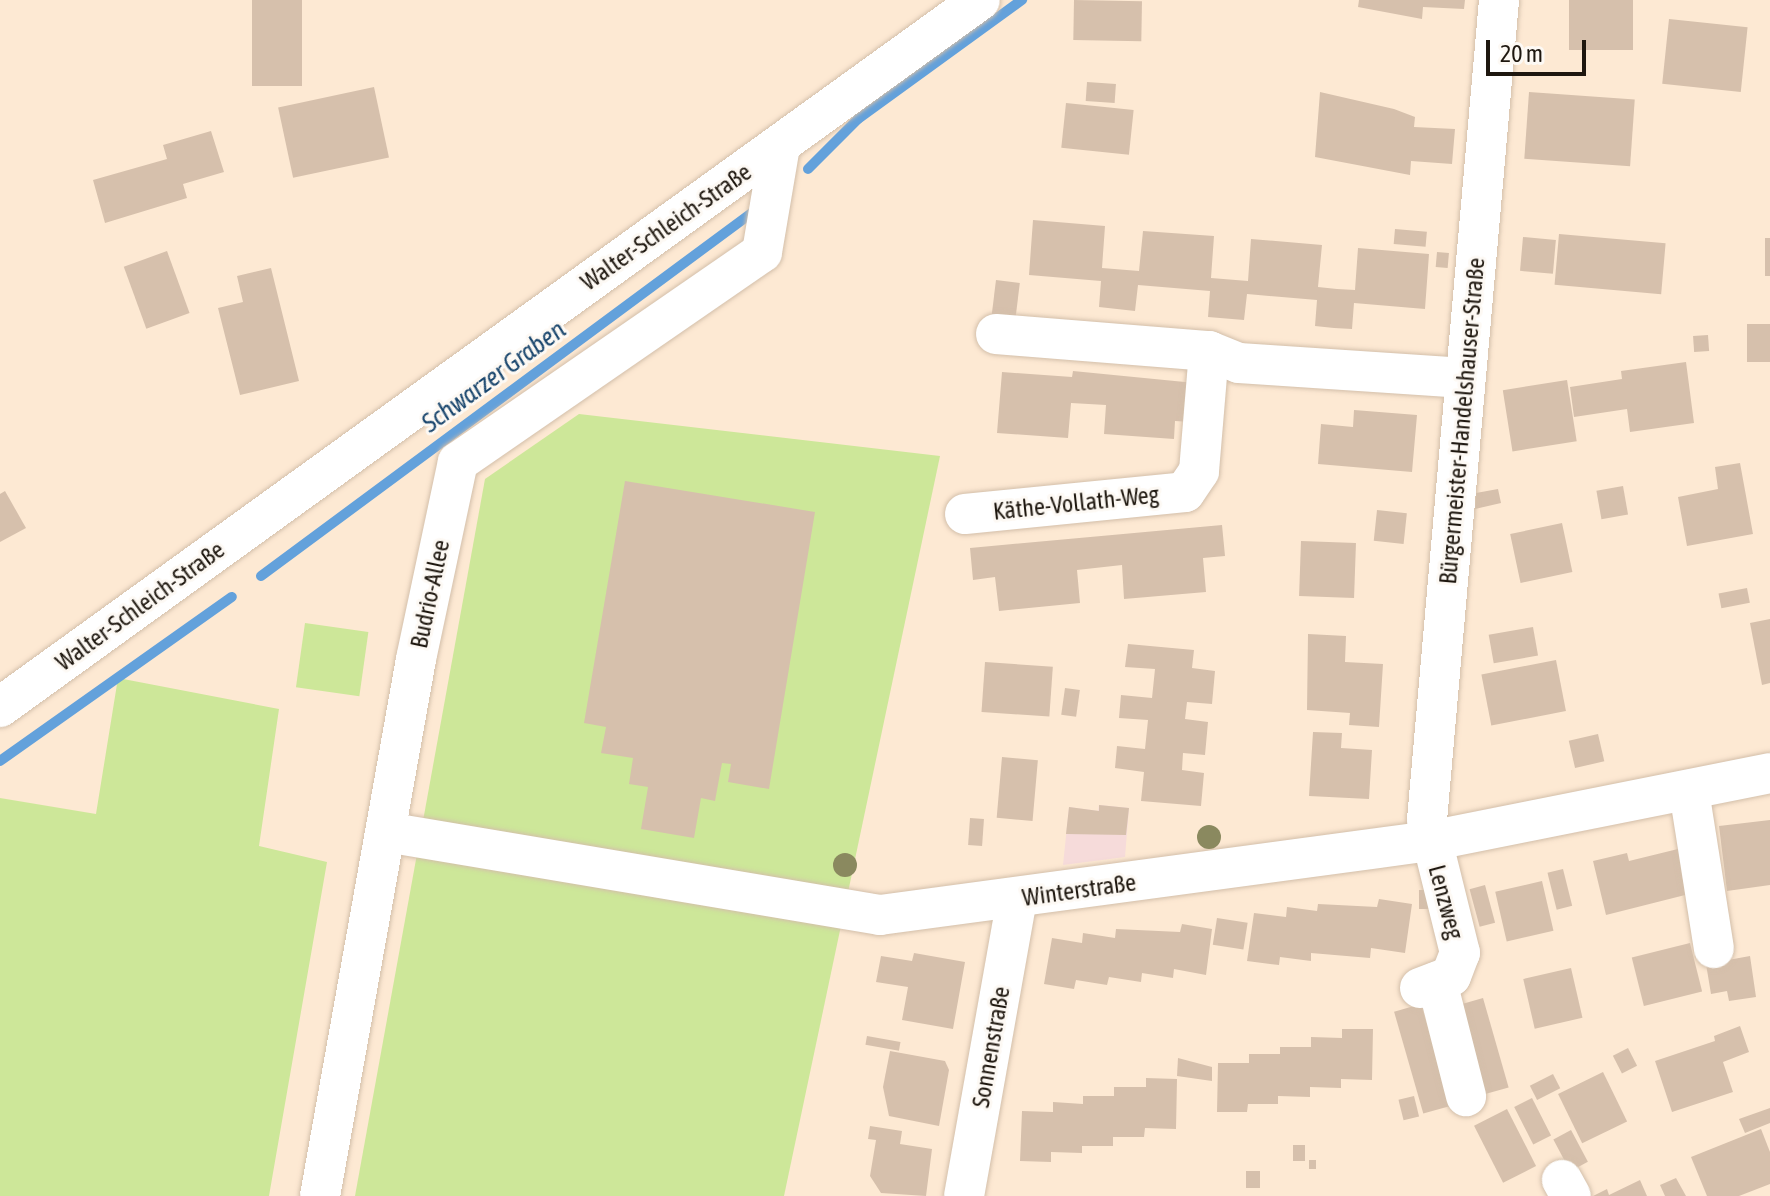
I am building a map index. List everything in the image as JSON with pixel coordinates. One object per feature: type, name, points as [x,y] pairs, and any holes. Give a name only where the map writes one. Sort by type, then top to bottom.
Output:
[{"type":"street","name":"Walter-Schleich-Straße","points":[[0,707],[980,0]]},
{"type":"street","name":"Bürgermeister-Handelshauser-Straße","points":[[1430,841],[1427,820],[1499,0]]},
{"type":"street","name":"Budrio-Allee","points":[[320,1196],[416,659],[458,462],[762,252],[780,146]]},
{"type":"street","points":[[996,334],[1209,351],[1239,363],[1465,378]]},
{"type":"street","name":"Käthe-Vollath-Weg","points":[[965,514],[1185,492],[1199,471],[1209,351]]},
{"type":"street","name":"Winterstraße","points":[[386,832],[495,832],[880,915],[1430,841],[1770,773]]},
{"type":"street","points":[[1689,791],[1714,948]]},
{"type":"street","name":"Lenzweg","points":[[1430,841],[1460,953],[1451,976],[1428,985],[1466,1096]]},
{"type":"street","name":"Sonnenstraße","points":[[964,1196],[1017,898]]},
{"type":"shaded area","points":[[1099,805],[1129,808],[1125,857],[1063,865],[1069,807],[1098,811]]},
{"type":"green space","points":[[579,414],[940,456],[784,1196],[355,1196],[485,479]]},
{"type":"green space","points":[[305,623],[368,632],[359,696],[296,687]]},
{"type":"green space","points":[[118,678],[279,709],[259,846],[327,862],[269,1196],[0,1196],[0,798],[96,814]]},
{"type":"building","points":[[252,0],[302,0],[302,86],[252,86]]},
{"type":"building","points":[[1074,0],[1142,1],[1141,41],[1073,40]]},
{"type":"building","points":[[1359,0],[1465,0],[1464,9],[1423,7],[1422,19],[1358,7]]},
{"type":"building","points":[[1569,0],[1633,0],[1633,50],[1569,50]]},
{"type":"building","points":[[1669,19],[1748,27],[1741,92],[1662,84]]},
{"type":"building","points":[[1087,82],[1116,84],[1115,103],[1086,101]]},
{"type":"building","points":[[374,87],[389,157],[293,178],[278,107]]},
{"type":"building","points":[[1320,92],[1394,109],[1415,117],[1414,127],[1455,129],[1452,164],[1411,161],[1410,175],[1315,157]]},
{"type":"building","points":[[1529,92],[1635,99],[1630,166],[1524,159]]},
{"type":"building","points":[[1066,103],[1134,110],[1129,155],[1061,148]]},
{"type":"building","points":[[211,131],[224,172],[183,184],[187,198],[105,223],[93,180],[167,159],[163,145]]},
{"type":"building","points":[[1033,220],[1105,226],[1102,268],[1139,271],[1143,231],[1214,236],[1211,278],[1248,281],[1251,239],[1322,245],[1318,287],[1337,289],[1355,290],[1358,248],[1429,254],[1425,309],[1354,303],[1352,329],[1334,328],[1315,326],[1317,300],[1247,294],[1244,320],[1208,317],[1210,291],[1138,285],[1135,311],[1099,307],[1101,281],[1029,275]]},
{"type":"building","points":[[1395,229],[1427,232],[1426,247],[1394,244]]},
{"type":"building","points":[[1559,234],[1666,243],[1661,294],[1555,285]]},
{"type":"building","points":[[1523,237],[1556,240],[1553,274],[1520,271]]},
{"type":"building","points":[[1765,238],[1770,238],[1770,276],[1765,276]]},
{"type":"building","points":[[167,251],[190,313],[146,329],[124,267]]},
{"type":"building","points":[[1437,252],[1449,253],[1448,268],[1436,267]]},
{"type":"building","points":[[271,268],[299,381],[240,395],[218,308],[243,302],[237,276]]},
{"type":"building","points":[[996,280],[1020,283],[1015,321],[991,318]]},
{"type":"building","points":[[1747,324],[1770,324],[1770,362],[1747,362]]},
{"type":"building","points":[[1708,335],[1709,351],[1694,352],[1693,336]]},
{"type":"building","points":[[1686,362],[1694,423],[1630,432],[1627,409],[1574,417],[1570,387],[1622,379],[1621,371]]},
{"type":"building","points":[[1073,371],[1195,383],[1192,422],[1175,421],[1174,439],[1104,434],[1106,405],[1071,403],[1068,438],[997,433],[1002,372],[1072,377]]},
{"type":"building","points":[[1567,380],[1577,441],[1512,451],[1503,390]]},
{"type":"building","points":[[1354,410],[1417,415],[1412,472],[1318,464],[1321,424],[1353,427]]},
{"type":"building","points":[[1740,463],[1753,534],[1687,546],[1678,497],[1718,489],[1715,467]]},
{"type":"building","points":[[625,481],[815,512],[769,789],[728,782],[731,764],[722,763],[715,801],[701,798],[694,838],[641,829],[648,787],[629,784],[633,758],[601,753],[606,727],[584,723]]},
{"type":"building","points":[[1623,486],[1628,515],[1601,519],[1596,491]]},
{"type":"building","points":[[1498,489],[1501,503],[1475,509],[1476,493]]},
{"type":"building","points":[[5,491],[26,528],[0,542],[0,494]]},
{"type":"building","points":[[1377,510],[1407,513],[1404,544],[1374,541]]},
{"type":"building","points":[[1562,523],[1572,572],[1521,583],[1510,534]]},
{"type":"building","points":[[1222,525],[1225,556],[1203,558],[1206,592],[1124,599],[1122,565],[1077,570],[1080,603],[999,611],[995,577],[973,580],[970,548]]},
{"type":"building","points":[[1301,541],[1356,543],[1354,598],[1299,596]]},
{"type":"building","points":[[1747,588],[1750,603],[1721,608],[1719,594]]},
{"type":"building","points":[[1770,619],[1770,683],[1762,685],[1750,623]]},
{"type":"building","points":[[1533,627],[1538,656],[1494,663],[1489,635]]},
{"type":"building","points":[[1308,634],[1346,636],[1345,662],[1383,664],[1379,727],[1349,725],[1350,713],[1307,710]]},
{"type":"building","points":[[1128,644],[1194,650],[1192,668],[1215,671],[1212,704],[1187,702],[1185,719],[1208,722],[1205,755],[1183,753],[1182,770],[1204,773],[1201,806],[1141,801],[1144,772],[1115,768],[1117,746],[1145,749],[1148,720],[1119,718],[1121,695],[1152,698],[1155,669],[1125,667]]},
{"type":"building","points":[[1556,660],[1566,711],[1491,726],[1481,675]]},
{"type":"building","points":[[985,662],[1053,667],[1049,717],[982,712]]},
{"type":"building","points":[[1065,688],[1080,690],[1076,717],[1061,715]]},
{"type":"building","points":[[1313,732],[1342,733],[1341,748],[1372,750],[1369,799],[1309,796]]},
{"type":"building","points":[[1598,734],[1604,761],[1575,768],[1569,741]]},
{"type":"building","points":[[1002,757],[1038,760],[1033,821],[997,818]]},
{"type":"building","points":[[1099,805],[1129,808],[1126,835],[1066,834],[1069,807],[1099,811]]},
{"type":"building","points":[[970,818],[984,819],[982,846],[968,845]]},
{"type":"building","points":[[1770,820],[1770,885],[1727,891],[1719,826]]},
{"type":"building","points":[[1682,848],[1693,893],[1606,915],[1593,861],[1627,853],[1629,861]]},
{"type":"building","points":[[1563,869],[1572,906],[1557,910],[1547,873]]},
{"type":"building","points":[[1542,881],[1553,931],[1507,941],[1495,892]]},
{"type":"building","points":[[1485,885],[1495,923],[1480,927],[1470,889]]},
{"type":"building","points":[[1419,890],[1429,890],[1429,909],[1419,909]]},
{"type":"building","points":[[1379,899],[1412,904],[1405,953],[1371,948],[1370,958],[1311,953],[1311,961],[1280,957],[1279,965],[1247,961],[1254,913],[1286,917],[1287,907],[1317,911],[1318,904],[1377,907]]},
{"type":"building","points":[[1217,918],[1248,923],[1243,950],[1213,945]]},
{"type":"building","points":[[1182,924],[1212,929],[1206,975],[1174,969],[1173,978],[1142,973],[1141,982],[1109,977],[1107,985],[1076,980],[1074,989],[1044,984],[1052,938],[1082,943],[1083,933],[1115,938],[1116,929],[1180,932]]},
{"type":"building","points":[[1690,943],[1702,992],[1644,1006],[1632,958]]},
{"type":"building","points":[[914,953],[965,962],[953,1029],[902,1020],[908,987],[876,982],[881,956],[912,961]]},
{"type":"building","points":[[1750,956],[1756,997],[1729,1001],[1727,991],[1711,994],[1706,964]]},
{"type":"building","points":[[1571,968],[1582,1018],[1535,1029],[1523,979]]},
{"type":"building","points":[[1483,998],[1509,1087],[1482,1095],[1456,1006]]},
{"type":"building","points":[[1421,1004],[1450,1106],[1423,1114],[1394,1012]]},
{"type":"building","points":[[1740,1026],[1749,1052],[1723,1062],[1733,1092],[1672,1112],[1655,1061],[1715,1041],[1714,1036]]},
{"type":"building","points":[[1342,1029],[1373,1029],[1372,1080],[1341,1079],[1341,1088],[1310,1087],[1310,1097],[1278,1096],[1278,1104],[1248,1104],[1247,1112],[1217,1112],[1218,1063],[1249,1063],[1249,1054],[1280,1054],[1280,1047],[1311,1047],[1311,1037],[1342,1038]]},
{"type":"building","points":[[867,1036],[900,1042],[899,1051],[865,1045]]},
{"type":"building","points":[[1628,1048],[1637,1066],[1622,1074],[1613,1056]]},
{"type":"building","points":[[890,1051],[945,1061],[949,1070],[939,1126],[889,1116],[883,1087]]},
{"type":"building","points":[[1178,1058],[1212,1067],[1212,1081],[1177,1076]]},
{"type":"building","points":[[1603,1072],[1627,1121],[1582,1143],[1558,1094]]},
{"type":"building","points":[[1553,1074],[1560,1088],[1537,1100],[1530,1086]]},
{"type":"building","points":[[1146,1078],[1177,1079],[1176,1129],[1145,1128],[1144,1137],[1113,1137],[1113,1146],[1082,1146],[1082,1153],[1051,1152],[1051,1162],[1020,1161],[1022,1111],[1053,1112],[1053,1102],[1083,1104],[1083,1096],[1114,1096],[1114,1087],[1146,1087]]},
{"type":"building","points":[[1414,1096],[1419,1116],[1404,1120],[1398,1100]]},
{"type":"building","points":[[1532,1098],[1551,1135],[1533,1145],[1514,1107]]},
{"type":"building","points":[[1770,1108],[1770,1123],[1745,1133],[1739,1119]]},
{"type":"building","points":[[1507,1109],[1536,1166],[1503,1183],[1474,1126]]},
{"type":"building","points":[[870,1126],[902,1131],[900,1144],[932,1149],[926,1196],[881,1193],[870,1176],[876,1140],[868,1139]]},
{"type":"building","points":[[1761,1129],[1770,1152],[1770,1184],[1739,1196],[1707,1196],[1691,1157]]},
{"type":"building","points":[[1571,1130],[1588,1162],[1570,1171],[1553,1139]]},
{"type":"building","points":[[1293,1145],[1305,1145],[1305,1161],[1293,1161]]},
{"type":"building","points":[[1309,1160],[1316,1160],[1316,1169],[1309,1169]]},
{"type":"building","points":[[1246,1171],[1260,1171],[1260,1188],[1246,1188]]},
{"type":"building","points":[[1676,1178],[1686,1196],[1665,1196],[1660,1185]]},
{"type":"building","points":[[1640,1180],[1647,1196],[1593,1196],[1607,1189],[1609,1195]]},
{"type":"waterway","name":"Schwarzer Graben","points":[[808,169],[858,119],[1022,0]]},
{"type":"waterway","name":"Schwarzer Graben","points":[[261,576],[753,212]]},
{"type":"waterway","name":"Schwarzer Graben","points":[[0,761],[232,597]]}]
